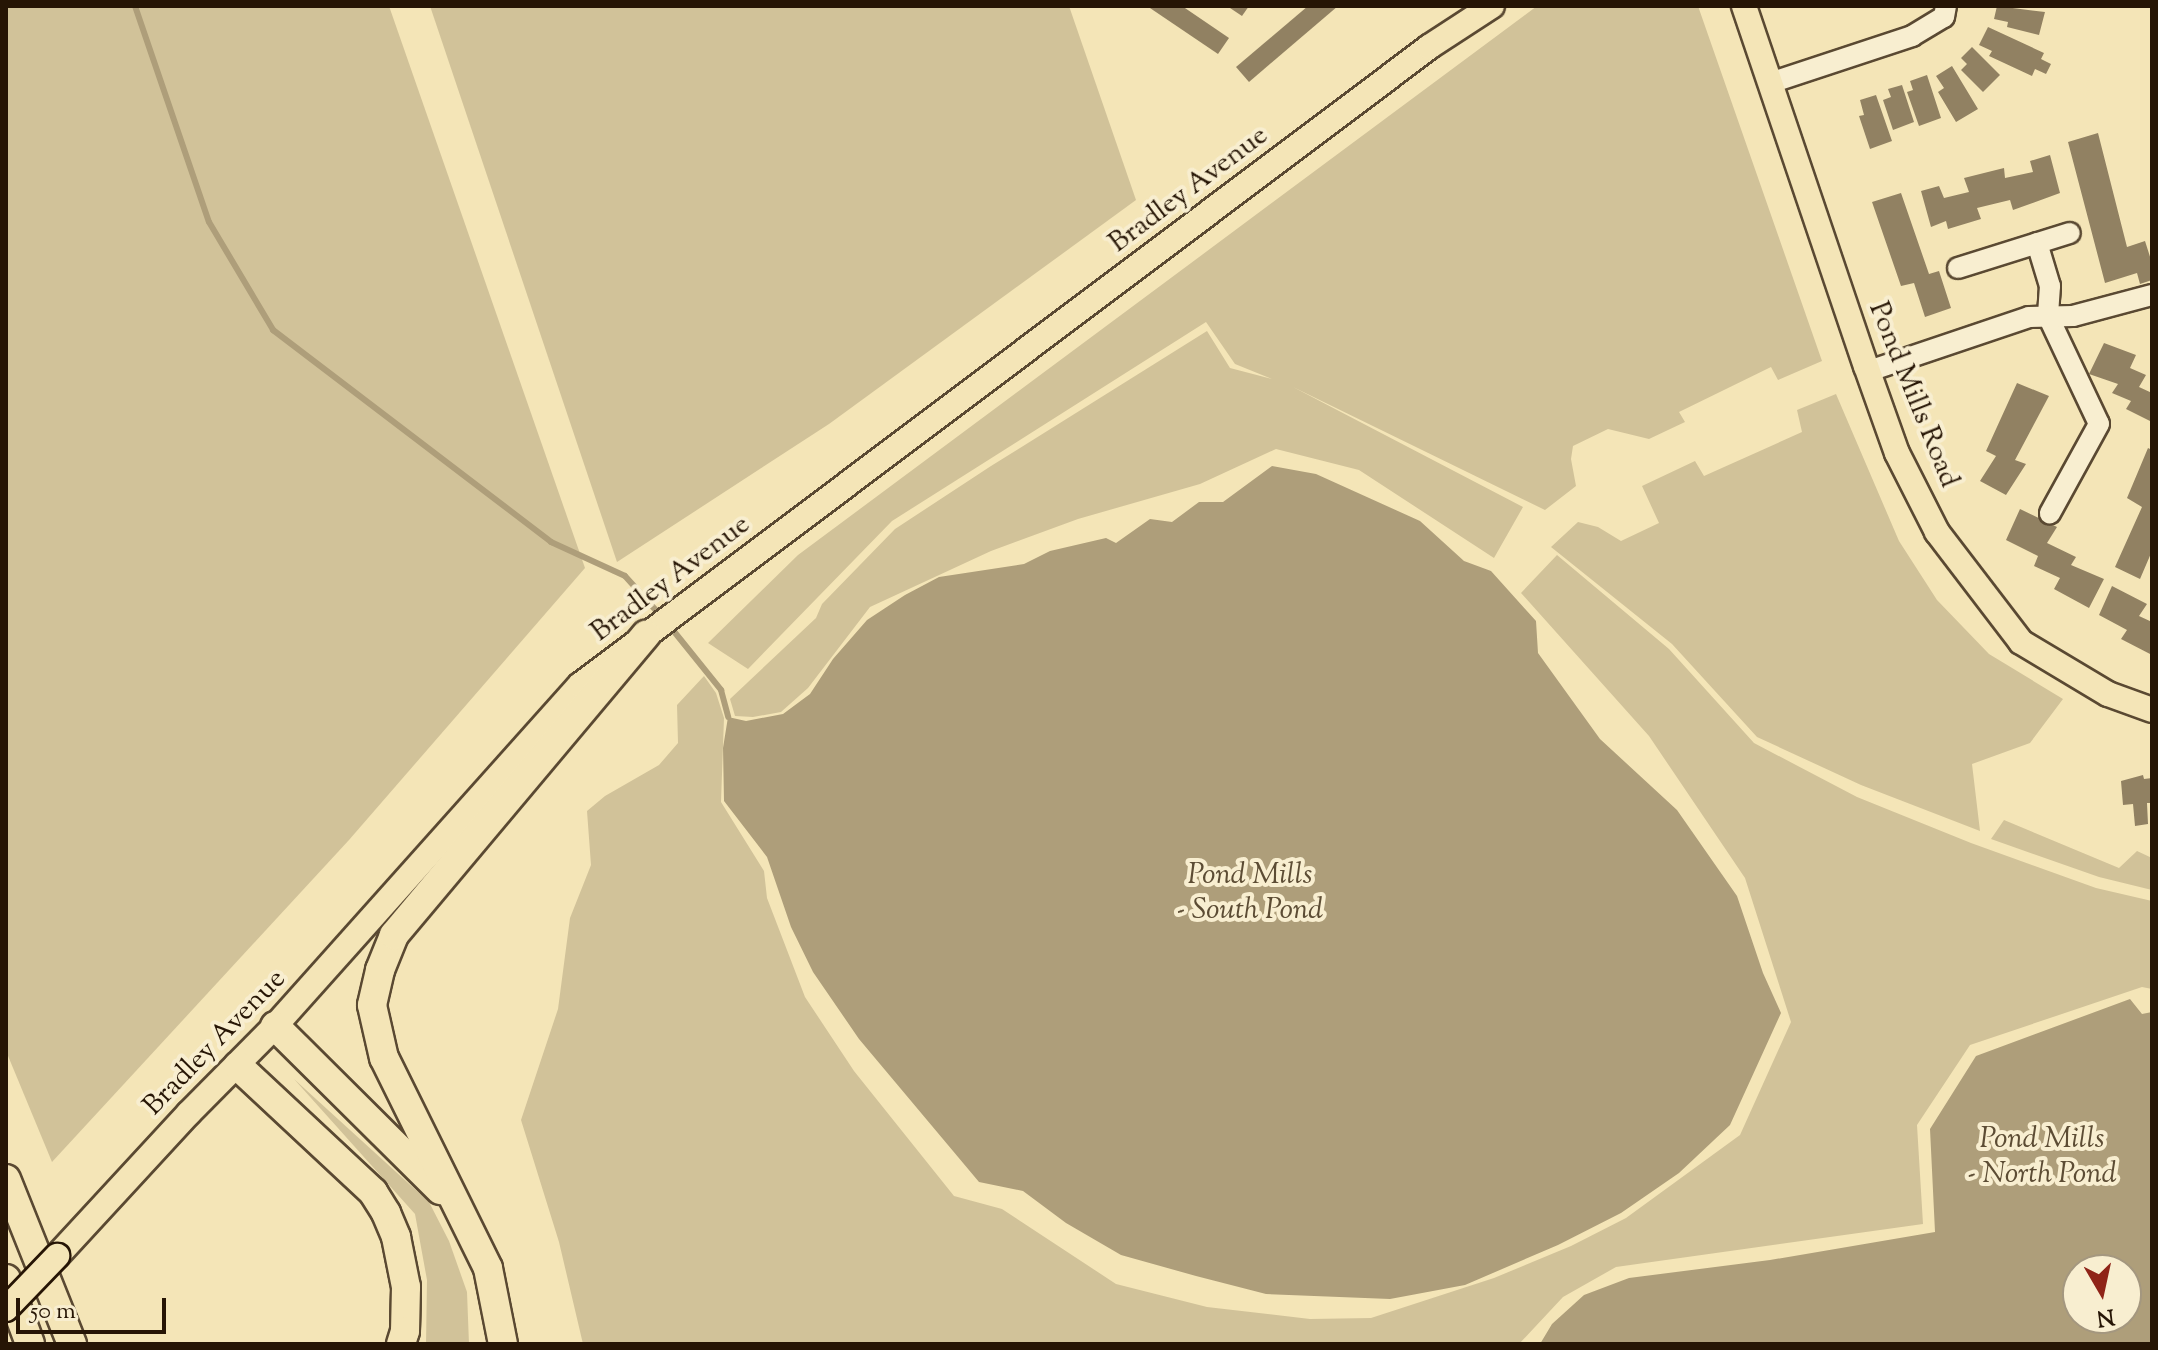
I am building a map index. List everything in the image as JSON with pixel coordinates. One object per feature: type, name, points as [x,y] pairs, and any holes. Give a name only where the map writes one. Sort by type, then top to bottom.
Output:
[{"type":"highway","points":[[503,1344],[488,1268],[474,1234],[455,1204],[384,1058],[372,1005],[380,970],[394,935],[646,635]]},
{"type":"highway","points":[[275,1026],[455,1204]]},
{"type":"highway","points":[[238,1066],[373,1192],[386,1213],[396,1237],[406,1287],[405,1331],[401,1344]]},
{"type":"highway","points":[[6,1179],[72,1344]]},
{"type":"highway","points":[[6,1279],[30,1344]]},
{"type":"main road","name":"Bradley Avenue","points":[[6,1309],[275,1026],[580,685],[1449,34],[1469,6]]},
{"type":"main road","points":[[1449,34],[1492,6]]},
{"type":"main road","name":"Pond Mills Road","points":[[1744,6],[1897,453],[1937,532],[2021,642],[2108,694],[2152,710]]},
{"type":"street","points":[[1770,83],[1912,36],[1944,17],[1946,6]]},
{"type":"street","points":[[1958,268],[2070,233]]},
{"type":"street","points":[[2037,243],[2050,286],[2048,316],[2099,424],[2050,513]]},
{"type":"street","points":[[1869,371],[2029,317],[2073,316],[2152,295]]},
{"type":"shaded area","points":[[6,6],[389,6],[585,568],[349,840],[52,1162],[6,1051]]},
{"type":"shaded area","points":[[430,6],[1069,6],[1136,200],[829,424],[617,562]]},
{"type":"shaded area","points":[[1537,6],[1698,6],[1822,361],[1778,380],[1771,367],[1679,412],[1685,422],[1649,439],[1608,429],[1573,446],[1571,459],[1576,486],[1545,510],[1293,387],[1523,507],[1494,558],[1359,470],[1276,449],[1200,484],[1078,519],[991,551],[870,607],[808,688],[781,712],[753,717],[735,716],[730,699],[816,618],[822,604],[895,529],[991,466],[1207,331],[1230,368],[1272,379],[1235,364],[1206,322],[892,521],[748,669],[708,643],[798,555]]},
{"type":"shaded area","points":[[1836,394],[1899,541],[1937,600],[1989,654],[2063,699],[2030,743],[1972,764],[1980,831],[1861,785],[1757,737],[1672,644],[1551,547],[1578,522],[1598,527],[1621,541],[1659,523],[1642,486],[1695,461],[1704,476],[1802,432],[1797,410]]},
{"type":"shaded area","points":[[1557,555],[1669,649],[1754,743],[1857,797],[1971,843],[2096,888],[2152,901],[2152,989],[2142,987],[1970,1045],[1917,1125],[1923,1224],[1616,1267],[1563,1297],[1519,1344],[583,1344],[559,1242],[521,1120],[558,1009],[570,918],[591,865],[587,811],[605,796],[659,765],[678,743],[677,705],[704,676],[716,693],[724,718],[721,802],[764,871],[767,898],[805,997],[854,1071],[954,1196],[1002,1209],[1116,1284],[1207,1307],[1310,1319],[1371,1318],[1494,1278],[1571,1246],[1626,1218],[1740,1135],[1791,1022],[1745,878],[1649,736],[1521,593]]},
{"type":"shaded area","points":[[2004,820],[2119,868],[2137,851],[2152,858],[2152,890],[2099,877],[1991,839]]},
{"type":"shaded area","points":[[294,1079],[429,1202],[449,1241],[467,1292],[469,1344],[426,1344],[427,1280],[415,1214]]},
{"type":"water","name":"Pond Mills - South Pond","points":[[1272,466],[1316,474],[1420,521],[1464,561],[1491,571],[1536,621],[1538,653],[1600,739],[1677,810],[1737,896],[1763,973],[1781,1013],[1730,1125],[1679,1173],[1621,1213],[1558,1245],[1465,1285],[1390,1299],[1266,1294],[1121,1255],[1066,1223],[1023,1191],[979,1182],[859,1039],[813,972],[791,927],[767,857],[724,801],[723,748],[728,717],[746,721],[783,714],[810,694],[833,659],[867,620],[905,595],[939,577],[1024,564],[1050,551],[1106,538],[1116,543],[1150,519],[1172,522],[1199,502],[1223,502]]},
{"type":"water","name":"Pond Mills - North Pond","points":[[2130,999],[2142,1014],[2152,1012],[2152,1344],[1540,1344],[1552,1324],[1584,1295],[1629,1278],[1770,1260],[1935,1232],[1930,1129],[1976,1056]]},
{"type":"building","points":[[1147,6],[1182,6],[1229,38],[1218,54]]},
{"type":"building","points":[[1227,6],[1249,6],[1242,16]]},
{"type":"building","points":[[1308,6],[1338,6],[1249,82],[1236,67]]},
{"type":"building","points":[[1997,6],[2045,12],[2039,35],[2007,27],[2008,22],[1994,19]]},
{"type":"building","points":[[1988,27],[2044,53],[2041,59],[2051,64],[2046,74],[2035,69],[2032,76],[1989,56],[1992,51],[1979,45]]},
{"type":"building","points":[[1972,47],[2000,75],[1983,92],[1961,70],[1967,64],[1961,58]]},
{"type":"building","points":[[1952,66],[1978,109],[1956,122],[1938,92],[1944,88],[1936,76]]},
{"type":"building","points":[[1927,75],[1941,118],[1919,126],[1907,92],[1913,90],[1910,81]]},
{"type":"building","points":[[1902,85],[1914,122],[1893,130],[1883,100],[1891,97],[1888,89]]},
{"type":"building","points":[[1876,95],[1892,141],[1870,149],[1859,116],[1864,115],[1860,100]]},
{"type":"building","points":[[2098,133],[2127,247],[2145,241],[2152,263],[2152,280],[2140,284],[2137,273],[2105,283],[2068,142]]},
{"type":"building","points":[[2050,155],[2060,193],[2013,210],[2010,200],[1977,208],[1981,219],[1948,229],[1946,221],[1931,227],[1921,191],[1939,186],[1944,198],[1969,192],[1964,178],[2004,168],[2005,178],[2033,172],[2030,161]]},
{"type":"building","points":[[1901,193],[1929,274],[1939,271],[1951,308],[1925,317],[1914,283],[1901,286],[1872,202]]},
{"type":"building","points":[[2104,343],[2136,355],[2130,368],[2146,375],[2139,387],[2152,393],[2152,422],[2126,409],[2131,401],[2112,393],[2118,384],[2089,374]]},
{"type":"building","points":[[2017,383],[2049,396],[2015,460],[2026,464],[2006,495],[1980,481],[1996,456],[1986,451]]},
{"type":"building","points":[[2148,448],[2152,450],[2152,551],[2140,579],[2115,567],[2142,507],[2127,498]]},
{"type":"building","points":[[2020,509],[2057,527],[2047,543],[2076,557],[2071,565],[2104,579],[2089,608],[2054,589],[2060,578],[2034,566],[2038,556],[2006,540]]},
{"type":"building","points":[[2112,586],[2147,604],[2139,616],[2152,622],[2152,655],[2121,639],[2127,630],[2099,615]]},
{"type":"building","points":[[2143,775],[2144,779],[2152,778],[2152,803],[2147,803],[2148,824],[2135,826],[2133,804],[2123,805],[2121,781]]},
{"type":"waterway","points":[[135,6],[209,222],[273,330],[551,542],[625,576],[661,616]]},
{"type":"waterway","points":[[668,624],[721,690],[728,717]]}]
